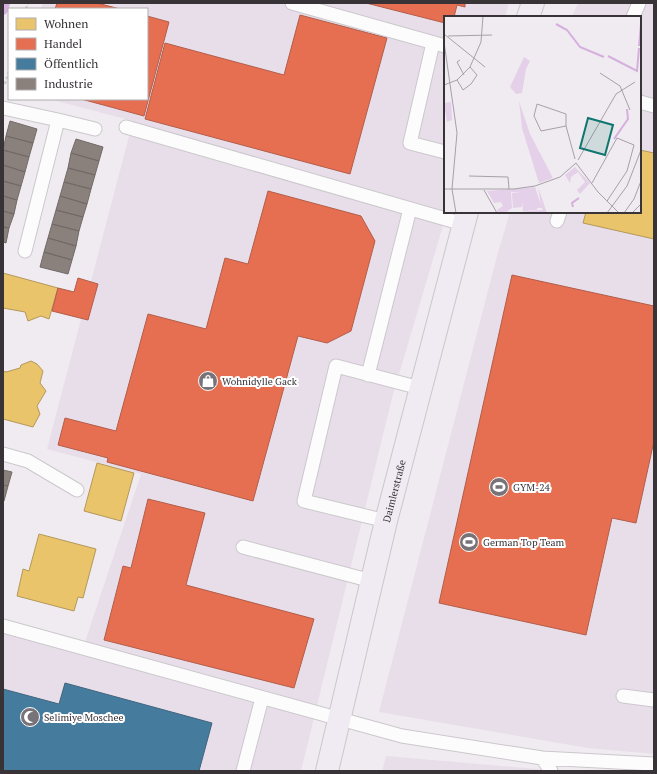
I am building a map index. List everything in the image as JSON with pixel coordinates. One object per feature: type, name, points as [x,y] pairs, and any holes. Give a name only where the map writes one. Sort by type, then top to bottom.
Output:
[{"type":"main road","points":[[528,16],[533,3]]},
{"type":"main road","name":"Daimlerstraße","points":[[327,771],[386,521],[465,218]]},
{"type":"lane","points":[[292,3],[439,44],[410,143],[444,152]]},
{"type":"lane","points":[[633,16],[639,3]]},
{"type":"lane","points":[[641,102],[654,106]]},
{"type":"lane","points":[[3,108],[95,129]]},
{"type":"lane","points":[[25,251],[58,120]]},
{"type":"lane","points":[[126,127],[410,210],[465,218]]},
{"type":"lane","points":[[368,375],[410,210]]},
{"type":"lane","points":[[386,521],[304,501],[336,366],[420,388]]},
{"type":"lane","points":[[3,454],[28,461],[77,490]]},
{"type":"lane","points":[[243,547],[372,581]]},
{"type":"lane","points":[[3,626],[402,736],[542,758],[654,764]]},
{"type":"lane","points":[[622,696],[654,700]]},
{"type":"lane","points":[[243,771],[262,698]]},
{"type":"lane","points":[[542,758],[551,771]]},
{"type":"path","points":[[5,85],[8,74]]},
{"type":"shaded area","points":[[43,3],[509,3],[505,16],[444,16],[444,213],[447,213],[392,398],[301,771],[3,771],[3,620],[85,642],[141,474],[47,449],[133,121],[53,100],[148,100],[148,8],[41,8]]},
{"type":"shaded area","points":[[578,3],[654,3],[654,754],[588,748],[379,712],[497,256],[510,213],[641,213],[641,16],[572,16]]},
{"type":"shaded area","points":[[386,756],[479,764],[561,771],[382,771]]},
{"type":"building: Wohnen","points":[[641,150],[654,153],[654,239],[583,223],[586,213],[641,213]]},
{"type":"building: Wohnen","points":[[3,273],[58,288],[49,319],[41,316],[28,321],[25,312],[3,308]]},
{"type":"building: Wohnen","points":[[31,361],[37,364],[43,371],[40,383],[46,391],[37,406],[40,414],[33,427],[3,419],[3,371],[6,372],[20,368],[21,365]]},
{"type":"building: Wohnen","points":[[97,463],[134,473],[121,521],[84,511]]},
{"type":"building: Wohnen","points":[[39,534],[96,549],[83,598],[78,597],[74,611],[17,596],[23,569],[29,571]]},
{"type":"building: Handel","points":[[57,3],[97,3],[116,8],[55,8]]},
{"type":"building: Handel","points":[[366,3],[465,3],[465,7],[457,5],[454,16],[444,16],[444,23]]},
{"type":"building: Handel","points":[[300,15],[387,38],[350,174],[145,119],[165,43],[284,75]]},
{"type":"building: Handel","points":[[148,16],[169,22],[144,116],[85,100],[148,100]]},
{"type":"building: Handel","name":"Wohnidylle Gack","points":[[268,191],[361,216],[375,241],[351,331],[327,343],[298,336],[253,501],[107,462],[108,458],[58,445],[65,418],[116,431],[148,314],[206,329],[225,258],[248,264]]},
{"type":"building: Handel","points":[[512,275],[654,306],[654,441],[636,523],[612,518],[586,635],[439,603]]},
{"type":"building: Handel","points":[[78,278],[98,284],[88,320],[52,311],[58,288],[74,292]]},
{"type":"building: Handel","points":[[148,499],[205,513],[186,585],[314,619],[294,688],[104,640],[123,566],[131,568]]},
{"type":"building: Öffentlich","points":[[65,683],[212,723],[199,771],[3,771],[3,689],[59,704]]},
{"type":"building: Industrie","points":[[10,121],[37,129],[33,143],[6,136]]},
{"type":"building: Industrie","points":[[6,136],[33,143],[29,157],[3,150]]},
{"type":"building: Industrie","points":[[76,139],[103,147],[99,161],[71,153]]},
{"type":"building: Industrie","points":[[3,150],[29,157],[25,172],[3,165]]},
{"type":"building: Industrie","points":[[71,153],[99,161],[95,175],[68,168]]},
{"type":"building: Industrie","points":[[3,165],[25,172],[21,186],[3,181]]},
{"type":"building: Industrie","points":[[68,168],[95,175],[91,189],[64,182]]},
{"type":"building: Industrie","points":[[3,181],[21,186],[17,200],[3,196]]},
{"type":"building: Industrie","points":[[64,182],[91,189],[87,204],[60,196]]},
{"type":"building: Industrie","points":[[3,196],[17,200],[14,214],[3,211]]},
{"type":"building: Industrie","points":[[60,196],[87,204],[83,217],[56,210]]},
{"type":"building: Industrie","points":[[56,210],[83,217],[79,231],[52,224]]},
{"type":"building: Industrie","points":[[3,211],[14,214],[9,228],[3,227]]},
{"type":"building: Industrie","points":[[52,224],[79,231],[76,246],[48,238]]},
{"type":"building: Industrie","points":[[3,227],[9,228],[6,243],[3,242]]},
{"type":"building: Industrie","points":[[48,238],[76,246],[72,260],[44,252]]},
{"type":"building: Industrie","points":[[44,252],[72,260],[68,274],[40,267]]},
{"type":"building: Industrie","points":[[3,470],[12,472],[8,486],[3,485]]},
{"type":"building: Industrie","points":[[3,485],[8,486],[4,501],[3,500]]},
{"type":"waterway","points":[[3,10],[5,3]]},
{"type":"place","name":"Wohnidylle Gack","points":[[208,381]]},
{"type":"place","name":"GYM-24","points":[[499,487]]},
{"type":"place","name":"German Top Team","points":[[469,542]]},
{"type":"place","name":"Selimiye Moschee","points":[[30,717]]}]
